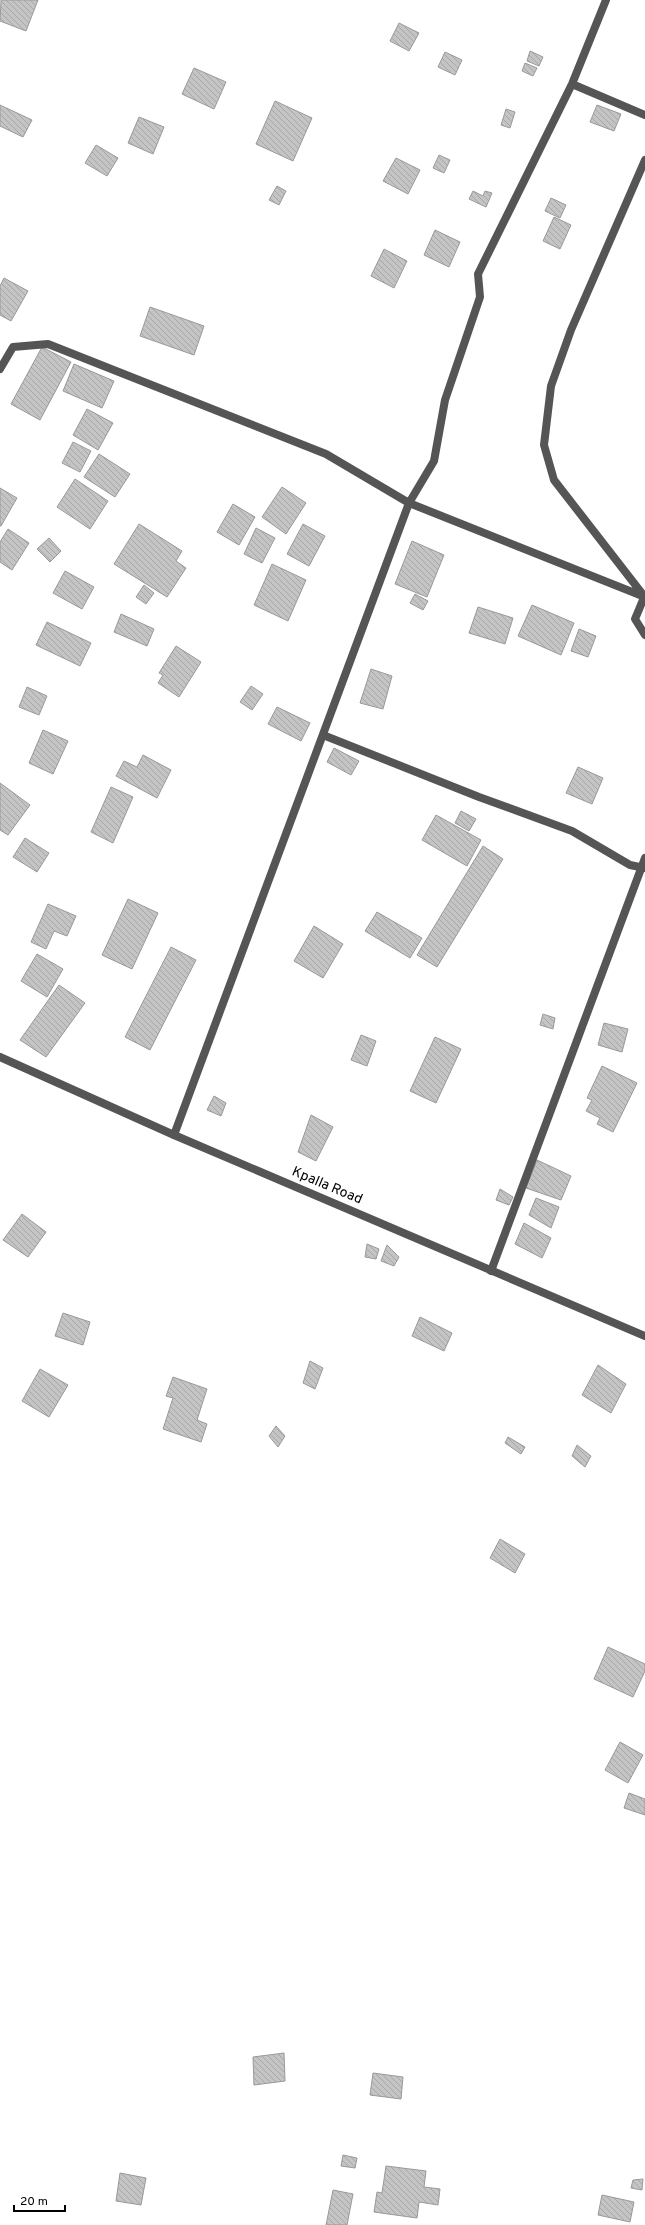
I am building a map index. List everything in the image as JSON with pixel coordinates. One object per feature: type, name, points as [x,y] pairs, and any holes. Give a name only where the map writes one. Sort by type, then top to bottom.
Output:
[{"type":"street","points":[[174,1135],[409,503],[434,461],[445,400],[480,297],[478,274],[572,84],[606,0]]},
{"type":"street","points":[[572,84],[645,115]]},
{"type":"street","points":[[645,160],[571,330],[551,386],[544,445],[554,480],[645,596]]},
{"type":"street","points":[[0,369],[13,347],[48,344],[326,454],[409,503],[645,596]]},
{"type":"street","points":[[645,596],[635,619],[645,635]]},
{"type":"street","points":[[323,734],[479,797],[572,831],[630,865],[643,868]]},
{"type":"street","points":[[491,1271],[643,868],[645,858]]},
{"type":"street","name":"Kpalla Road","points":[[0,1057],[174,1135],[645,1336]]},
{"type":"building","points":[[1,0],[38,0],[26,31],[0,21]]},
{"type":"building","points":[[399,23],[419,33],[409,51],[390,41]]},
{"type":"building","points":[[530,51],[543,57],[539,66],[527,61]]},
{"type":"building","points":[[445,52],[462,60],[455,75],[438,67]]},
{"type":"building","points":[[525,63],[537,68],[533,76],[522,71]]},
{"type":"building","points":[[194,68],[226,82],[214,109],[182,94]]},
{"type":"building","points":[[275,101],[312,118],[293,161],[256,144]]},
{"type":"building","points":[[0,105],[32,120],[23,137],[0,126]]},
{"type":"building","points":[[597,105],[621,114],[614,131],[590,122]]},
{"type":"building","points":[[506,109],[515,112],[510,128],[501,125]]},
{"type":"building","points":[[139,117],[164,127],[153,154],[128,143]]},
{"type":"building","points":[[96,145],[118,158],[107,176],[85,163]]},
{"type":"building","points":[[439,155],[450,160],[444,173],[433,168]]},
{"type":"building","points":[[396,158],[420,170],[408,194],[383,181]]},
{"type":"building","points":[[277,186],[286,191],[279,205],[269,200]]},
{"type":"building","points":[[473,191],[483,196],[485,191],[492,193],[486,207],[469,199]]},
{"type":"building","points":[[551,198],[566,205],[560,218],[545,211]]},
{"type":"building","points":[[554,217],[571,225],[560,249],[543,241]]},
{"type":"building","points":[[435,230],[460,242],[449,267],[424,255]]},
{"type":"building","points":[[384,249],[407,261],[394,288],[371,276]]},
{"type":"building","points":[[4,278],[28,291],[11,321],[0,315],[0,286]]},
{"type":"building","points":[[150,307],[204,326],[194,355],[140,336]]},
{"type":"building","points":[[42,347],[71,362],[40,420],[11,404]]},
{"type":"building","points":[[74,364],[114,381],[102,408],[63,391]]},
{"type":"building","points":[[87,409],[113,423],[98,450],[73,435]]},
{"type":"building","points":[[73,442],[91,451],[80,472],[62,463]]},
{"type":"building","points":[[99,454],[130,474],[115,497],[84,477]]},
{"type":"building","points":[[75,479],[108,501],[90,529],[57,507]]},
{"type":"building","points":[[282,487],[306,503],[286,534],[262,517]]},
{"type":"building","points":[[0,488],[17,498],[1,526],[0,526]]},
{"type":"building","points":[[233,504],[255,517],[239,545],[217,532]]},
{"type":"building","points":[[139,524],[182,551],[176,561],[186,568],[167,597],[114,564]]},
{"type":"building","points":[[303,524],[325,536],[309,566],[287,554]]},
{"type":"building","points":[[256,528],[275,538],[262,563],[244,554]]},
{"type":"building","points":[[8,529],[29,543],[12,570],[0,562],[0,542]]},
{"type":"building","points":[[49,538],[61,551],[50,562],[37,549]]},
{"type":"building","points":[[412,541],[444,555],[427,597],[395,584]]},
{"type":"building","points":[[272,564],[306,580],[288,621],[254,605]]},
{"type":"building","points":[[65,571],[94,587],[82,609],[53,593]]},
{"type":"building","points":[[144,585],[154,593],[146,604],[136,597]]},
{"type":"building","points":[[415,594],[428,601],[423,610],[410,603]]},
{"type":"building","points":[[532,605],[574,623],[561,655],[518,636]]},
{"type":"building","points":[[478,607],[513,618],[505,644],[469,633]]},
{"type":"building","points":[[121,614],[154,629],[147,646],[114,632]]},
{"type":"building","points":[[47,622],[91,643],[80,666],[36,645]]},
{"type":"building","points":[[579,629],[596,636],[588,657],[571,651]]},
{"type":"building","points":[[176,646],[201,662],[179,697],[158,683],[163,675],[159,673]]},
{"type":"building","points":[[371,669],[392,676],[383,709],[360,703]]},
{"type":"building","points":[[251,686],[263,694],[252,710],[240,702]]},
{"type":"building","points":[[27,687],[47,696],[39,715],[19,707]]},
{"type":"building","points":[[277,707],[310,723],[301,741],[268,724]]},
{"type":"building","points":[[43,730],[68,741],[53,774],[29,763]]},
{"type":"building","points":[[334,748],[359,761],[351,775],[327,762]]},
{"type":"building","points":[[143,755],[171,770],[157,798],[116,776],[124,761],[137,767]]},
{"type":"building","points":[[578,767],[603,778],[592,804],[566,793]]},
{"type":"building","points":[[0,783],[30,805],[8,835],[0,830]]},
{"type":"building","points":[[111,787],[133,797],[113,843],[91,832]]},
{"type":"building","points":[[461,811],[476,819],[469,831],[455,823]]},
{"type":"building","points":[[436,815],[481,840],[467,866],[422,840]]},
{"type":"building","points":[[25,838],[49,853],[37,872],[13,857]]},
{"type":"building","points":[[483,846],[503,859],[437,967],[417,955]]},
{"type":"building","points":[[128,899],[158,913],[132,969],[102,955]]},
{"type":"building","points":[[48,904],[76,916],[67,936],[54,931],[46,949],[31,942]]},
{"type":"building","points":[[377,912],[422,938],[410,958],[365,931]]},
{"type":"building","points":[[314,926],[343,944],[323,978],[294,961]]},
{"type":"building","points":[[171,947],[196,960],[150,1050],[125,1037]]},
{"type":"building","points":[[37,954],[63,969],[47,997],[21,981]]},
{"type":"building","points":[[59,985],[85,1003],[46,1057],[20,1040]]},
{"type":"building","points":[[543,1014],[555,1018],[553,1029],[540,1025]]},
{"type":"building","points":[[604,1023],[628,1029],[622,1052],[598,1045]]},
{"type":"building","points":[[361,1035],[376,1041],[367,1066],[351,1060]]},
{"type":"building","points":[[435,1037],[461,1049],[436,1103],[410,1091]]},
{"type":"building","points":[[602,1066],[637,1083],[613,1132],[597,1124],[600,1118],[586,1111],[592,1100],[587,1098]]},
{"type":"building","points":[[214,1096],[226,1103],[221,1116],[207,1110]]},
{"type":"building","points":[[311,1115],[333,1127],[316,1161],[298,1152]]},
{"type":"building","points":[[537,1160],[571,1176],[561,1200],[526,1188]]},
{"type":"building","points":[[500,1189],[513,1197],[509,1205],[496,1200]]},
{"type":"building","points":[[536,1198],[559,1207],[551,1228],[529,1215]]},
{"type":"building","points":[[22,1214],[46,1232],[28,1257],[3,1240]]},
{"type":"building","points":[[524,1223],[551,1238],[542,1258],[515,1244]]},
{"type":"building","points":[[367,1244],[379,1249],[376,1259],[365,1257]]},
{"type":"building","points":[[387,1245],[399,1257],[394,1266],[381,1261]]},
{"type":"building","points":[[63,1313],[90,1322],[83,1345],[55,1336]]},
{"type":"building","points":[[420,1317],[452,1333],[444,1351],[412,1336]]},
{"type":"building","points":[[310,1361],[323,1368],[315,1389],[303,1383]]},
{"type":"building","points":[[598,1365],[626,1384],[611,1413],[582,1395]]},
{"type":"building","points":[[40,1369],[68,1385],[49,1417],[22,1401]]},
{"type":"building","points":[[173,1377],[207,1389],[197,1420],[207,1424],[201,1442],[163,1429],[173,1398],[166,1396]]},
{"type":"building","points":[[276,1426],[285,1436],[278,1447],[269,1436]]},
{"type":"building","points":[[508,1437],[525,1447],[521,1454],[505,1443]]},
{"type":"building","points":[[577,1445],[591,1456],[585,1467],[572,1456]]},
{"type":"building","points":[[500,1539],[525,1554],[515,1573],[490,1558]]},
{"type":"building","points":[[608,1647],[645,1664],[645,1671],[633,1697],[594,1679]]},
{"type":"building","points":[[620,1742],[643,1755],[628,1783],[605,1770]]},
{"type":"building","points":[[629,1793],[645,1799],[645,1815],[624,1808]]},
{"type":"building","points":[[284,2053],[285,2081],[254,2085],[253,2057]]},
{"type":"building","points":[[373,2073],[403,2077],[401,2099],[370,2095]]},
{"type":"building","points":[[343,2155],[357,2158],[355,2168],[341,2166]]},
{"type":"building","points":[[386,2166],[426,2171],[424,2187],[440,2189],[438,2205],[419,2202],[417,2218],[374,2212],[377,2192],[382,2193]]},
{"type":"building","points":[[120,2173],[146,2178],[141,2205],[116,2201]]},
{"type":"building","points":[[643,2179],[642,2190],[631,2188],[633,2180]]},
{"type":"building","points":[[333,2190],[353,2194],[347,2225],[326,2225]]},
{"type":"building","points":[[602,2195],[634,2202],[630,2222],[598,2215]]}]
